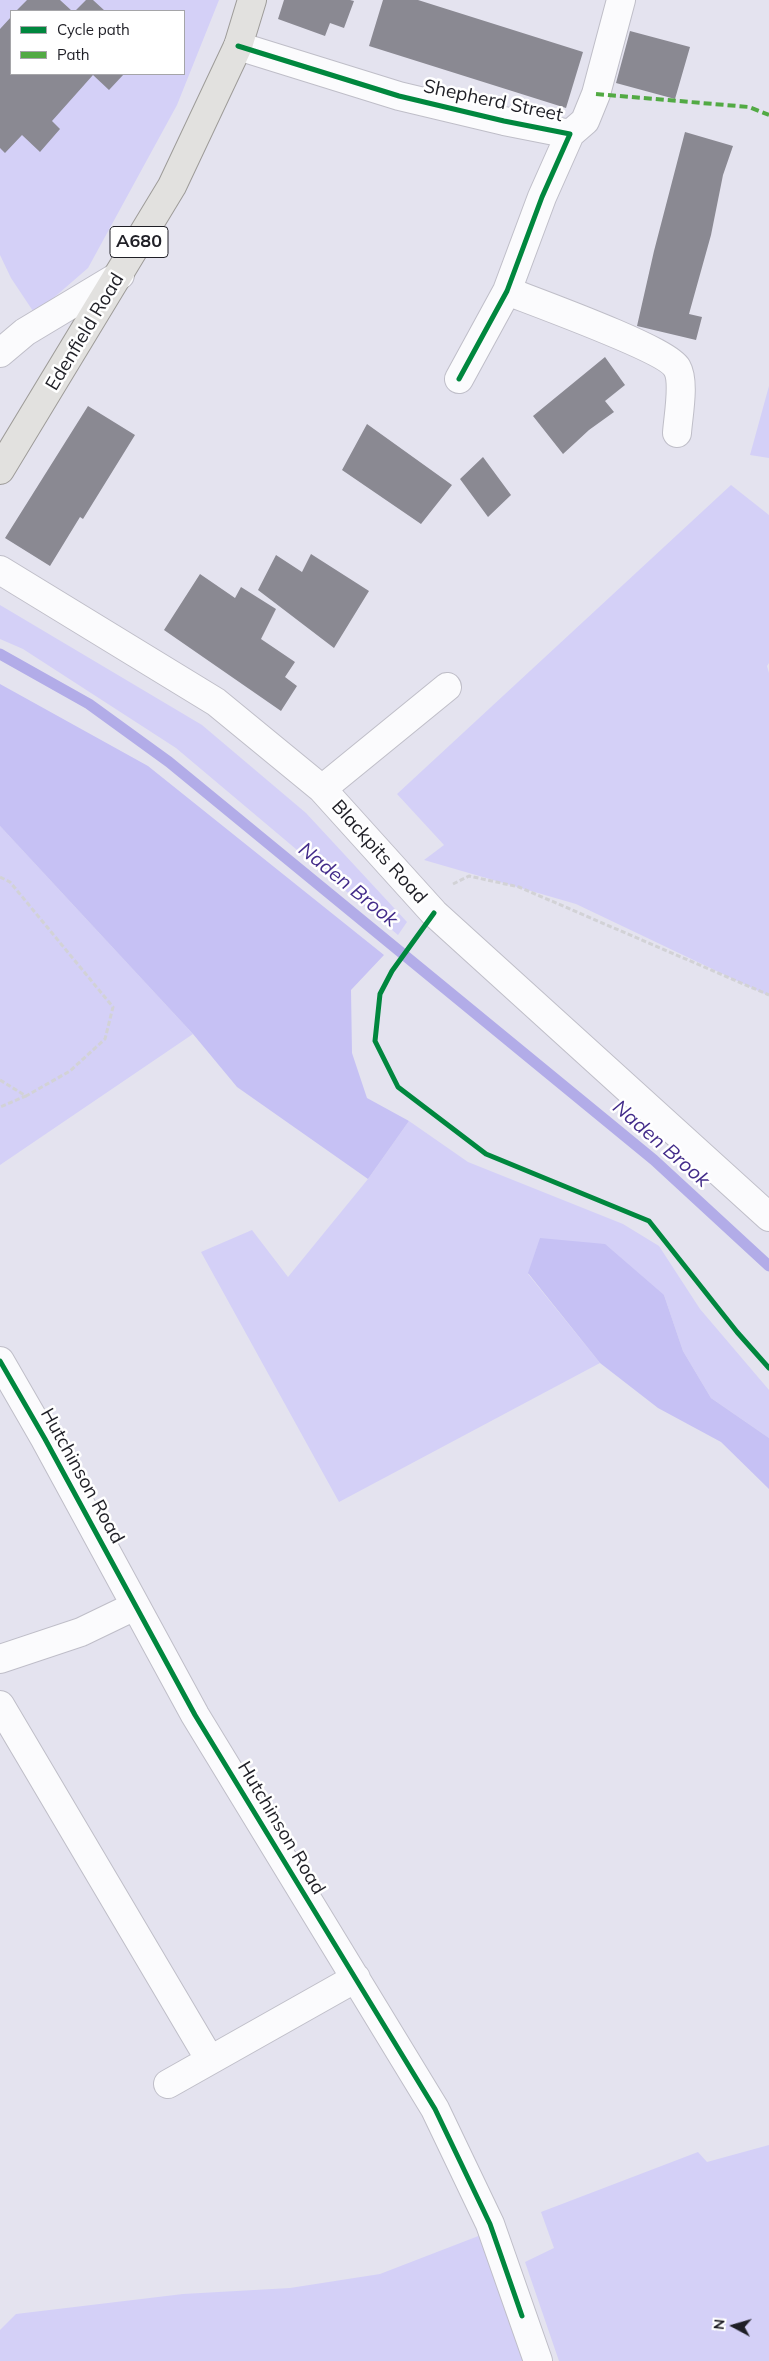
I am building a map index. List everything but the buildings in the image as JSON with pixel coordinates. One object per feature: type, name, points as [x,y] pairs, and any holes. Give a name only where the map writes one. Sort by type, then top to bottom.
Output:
[{"type":"main road","name":"Edenfield Road","points":[[0,470],[120,275],[172,186],[238,46],[252,0]]},
{"type":"street","points":[[570,134],[585,121],[596,94],[621,0]]},
{"type":"street","name":"Shepherd Street","points":[[238,46],[399,96],[570,134],[542,197],[507,291],[459,379]]},
{"type":"street","points":[[0,352],[25,332],[120,275]]},
{"type":"street","points":[[507,291],[616,334],[666,358],[676,367],[681,377],[677,433]]},
{"type":"street","name":"Blackpits Road","points":[[0,570],[216,702],[322,790],[434,913],[769,1217]]},
{"type":"street","points":[[322,790],[447,688]]},
{"type":"street","name":"Hutchinson Road","points":[[0,1361],[45,1439],[195,1715],[435,2109],[490,2224],[538,2361]]},
{"type":"street","points":[[1,1655],[81,1632],[135,1606]]},
{"type":"street","points":[[0,1705],[210,2060]]},
{"type":"street","points":[[168,2084],[356,1978]]},
{"type":"path","points":[[422,900],[469,876],[519,887],[769,995]]},
{"type":"path","points":[[0,877],[10,882],[113,1007],[105,1039],[70,1072],[26,1096],[0,1107]]},
{"type":"path","points":[[0,1080],[26,1096]]},
{"type":"shaded area","points":[[0,0],[219,0],[177,105],[88,268],[35,314],[11,278],[0,255]]},
{"type":"shaded area","points":[[769,386],[769,458],[750,455]]},
{"type":"shaded area","points":[[731,485],[769,515],[769,663],[767,666],[769,673],[769,996],[576,904],[424,860],[444,845],[397,794]]},
{"type":"shaded area","points":[[0,605],[202,725],[306,813],[407,922],[398,935],[176,748],[23,649],[0,639]]},
{"type":"shaded area","points":[[0,684],[148,766],[384,955],[351,990],[352,1053],[367,1098],[409,1121],[368,1179],[237,1087],[193,1034],[0,826]]},
{"type":"shaded area","points":[[0,826],[193,1034],[0,1165]]},
{"type":"shaded area","points":[[409,1121],[468,1162],[623,1224],[659,1246],[700,1309],[769,1390],[769,1438],[711,1398],[683,1351],[664,1295],[528,1274],[600,1363],[339,1502],[201,1252],[252,1230],[288,1277],[368,1179]]},
{"type":"shaded area","points":[[540,1238],[605,1244],[664,1295],[683,1351],[711,1398],[769,1438],[769,1489],[721,1442],[658,1408],[600,1363],[528,1273]]},
{"type":"shaded area","points":[[769,2145],[769,2361],[559,2361],[525,2262],[554,2248],[541,2212],[698,2152],[707,2162]]},
{"type":"shaded area","points":[[481,2235],[524,2361],[0,2361],[0,2330],[16,2314],[183,2294],[290,2288],[380,2274]]},
{"type":"waterway","name":"Naden Brook","points":[[0,654],[89,704],[169,762],[654,1160],[769,1266]]},
{"type":"marked path","points":[[596,94],[749,107],[769,115]]},
{"type":"cycle path","points":[[238,46],[399,96],[504,121],[570,134],[542,197],[507,291],[459,379]]},
{"type":"cycle path","points":[[434,913],[392,971],[380,994],[375,1041],[398,1087],[486,1154],[649,1221],[737,1332],[769,1368]]},
{"type":"cycle path","points":[[0,1361],[45,1439],[195,1715],[435,2109],[490,2224],[522,2316]]}]
